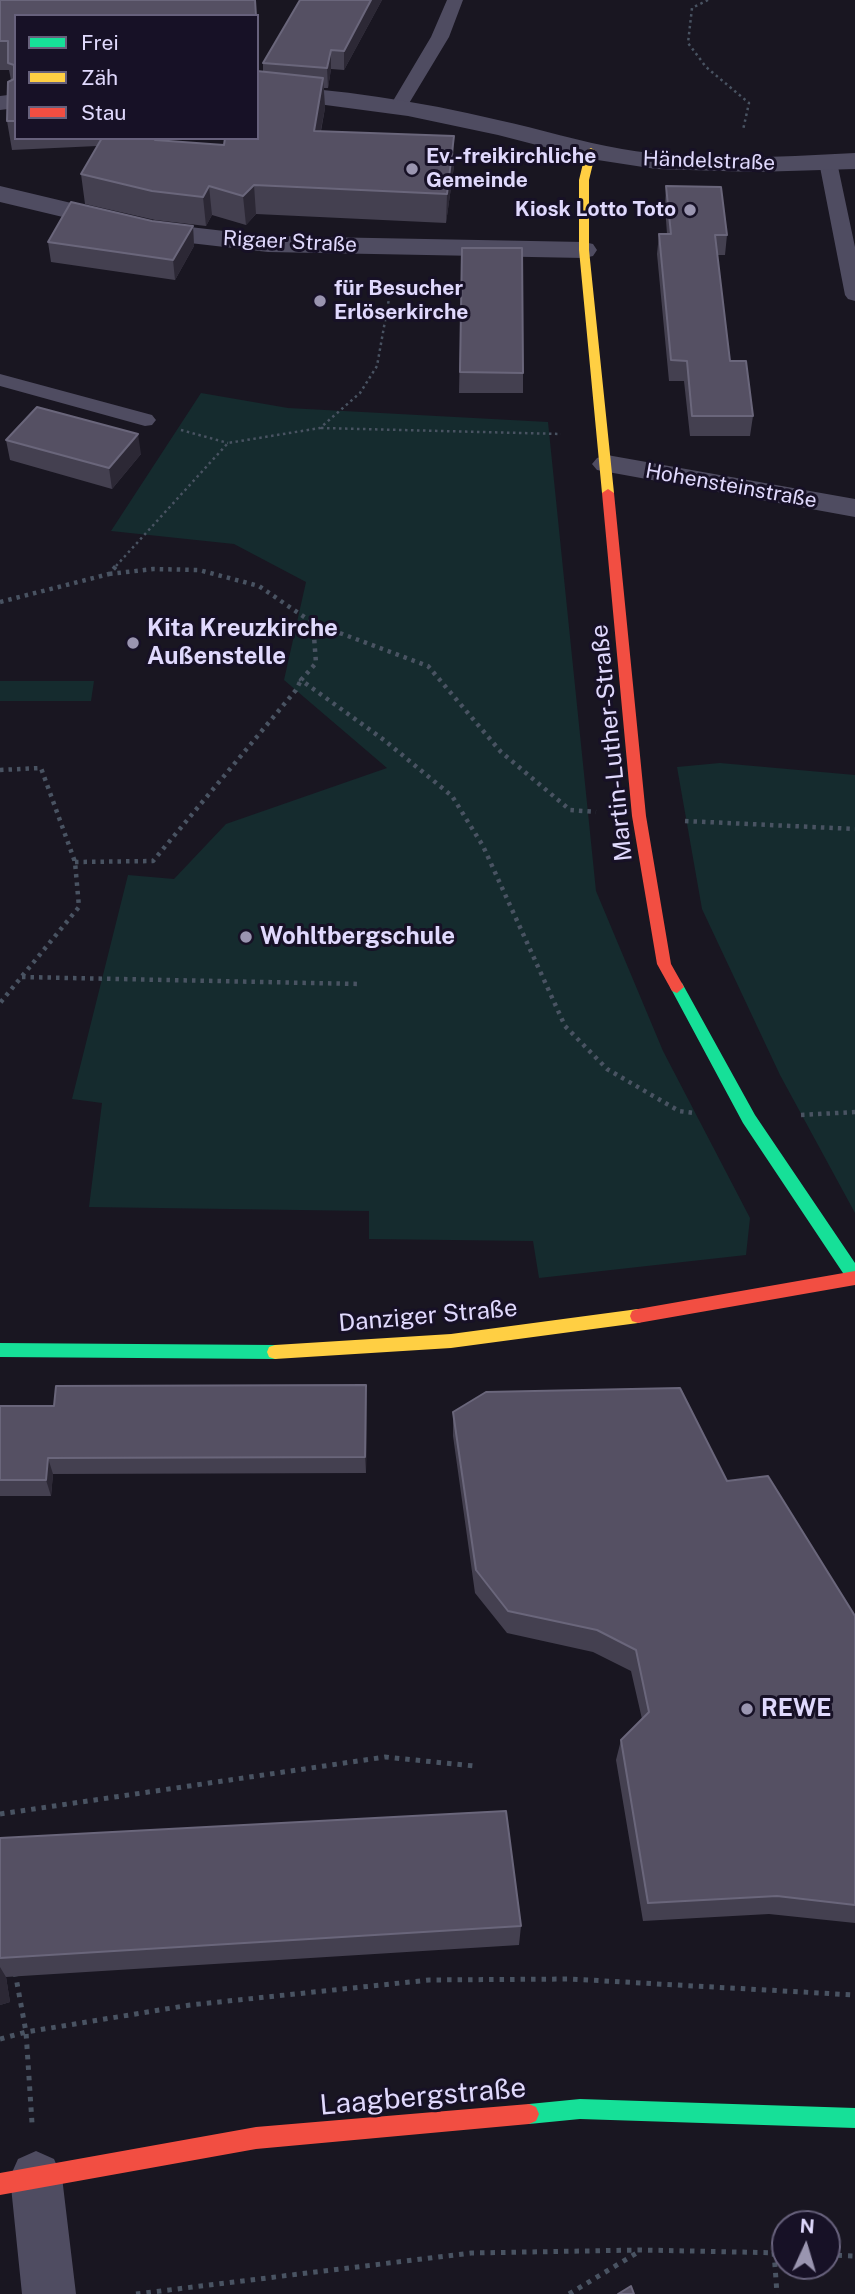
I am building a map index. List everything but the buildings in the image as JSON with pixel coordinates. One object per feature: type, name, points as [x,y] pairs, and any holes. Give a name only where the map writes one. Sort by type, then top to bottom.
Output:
[{"type":"street","name":"Händelstraße","points":[[259,92],[302,94],[399,106],[591,151],[645,160],[735,165],[855,161]]},
{"type":"street","name":"Martin-Luther-Straße","points":[[591,151],[584,180],[584,250],[639,816],[664,964],[749,1119],[855,1277]]},
{"type":"street","name":"Rigaer Straße","points":[[0,194],[155,232],[268,244],[584,250]]},
{"type":"street","name":"Hohensteinstraße","points":[[605,450],[855,508]]},
{"type":"street","name":"Danziger Straße","points":[[0,1350],[133,1354],[393,1346],[631,1319],[855,1277]]},
{"type":"street","name":"Laagbergstraße","points":[[18,2180],[256,2138],[580,2109],[855,2118]]},
{"type":"street","points":[[18,2180],[48,2294]]},
{"type":"lane","points":[[399,106],[440,37],[455,0]]},
{"type":"lane","points":[[828,162],[855,296]]},
{"type":"lane","points":[[0,380],[145,420]]},
{"type":"path","points":[[708,0],[692,8],[688,43],[706,67],[750,103],[735,165]]},
{"type":"path","points":[[320,428],[360,393],[377,366],[398,248]]},
{"type":"path","points":[[145,420],[228,443],[320,428],[605,450]]},
{"type":"path","points":[[109,574],[228,443]]},
{"type":"path","points":[[0,602],[109,574],[153,569],[198,570],[259,586],[313,623],[428,666],[501,752],[570,810],[701,823],[855,829]]},
{"type":"path","points":[[75,862],[153,861],[316,663],[313,623]]},
{"type":"path","points":[[301,680],[384,740],[452,796],[483,846],[565,1026],[607,1069],[680,1111],[749,1119]]},
{"type":"path","points":[[0,770],[41,768],[75,862],[79,907],[0,1003]]},
{"type":"path","points":[[22,977],[360,984]]},
{"type":"path","points":[[0,1814],[384,1757],[474,1766]]},
{"type":"path","points":[[12,1960],[26,2032],[18,2180]]},
{"type":"path","points":[[0,2039],[26,2032],[190,2005],[429,1980],[570,1979],[855,1995]]},
{"type":"path","points":[[569,2294],[641,2250]]},
{"type":"path","points":[[136,2294],[471,2253],[641,2250],[771,2252]]},
{"type":"green space","points":[[201,393],[288,408],[548,422],[596,891],[663,1051],[750,1218],[746,1255],[539,1278],[533,1241],[369,1239],[369,1211],[89,1207],[102,1103],[72,1099],[128,875],[174,879],[226,824],[387,768],[284,680],[306,582],[234,544],[111,531]]},
{"type":"green space","points":[[0,681],[94,681],[91,701],[0,701]]},
{"type":"green space","points":[[720,763],[855,775],[855,1213],[780,1075],[702,909],[677,767]]},
{"type":"traffic: fast","points":[[677,987],[749,1119],[855,1277]]},
{"type":"traffic: fast","points":[[0,1350],[275,1352]]},
{"type":"traffic: fast","points":[[529,2114],[580,2109],[855,2118]]},
{"type":"traffic: slow","points":[[591,151],[584,180],[584,250],[608,493]]},
{"type":"traffic: slow","points":[[275,1352],[451,1341],[638,1316]]},
{"type":"traffic: jam","points":[[608,493],[639,816],[664,964],[677,987]]},
{"type":"traffic: jam","points":[[638,1316],[855,1278]]},
{"type":"traffic: jam","points":[[0,2184],[256,2138],[529,2114]]},
{"type":"place","name":"Ev.-freikirchliche Gemeinde","points":[[412,169]]},
{"type":"place","name":"Kiosk Lotto Toto","points":[[690,210]]},
{"type":"place","name":"für Besucher Erlöserkirche","points":[[320,301]]},
{"type":"place","name":"Kita Kreuzkirche Außenstelle","points":[[133,643]]},
{"type":"place","name":"Wohltbergschule","points":[[246,937]]},
{"type":"place","name":"REWE","points":[[747,1709]]}]
